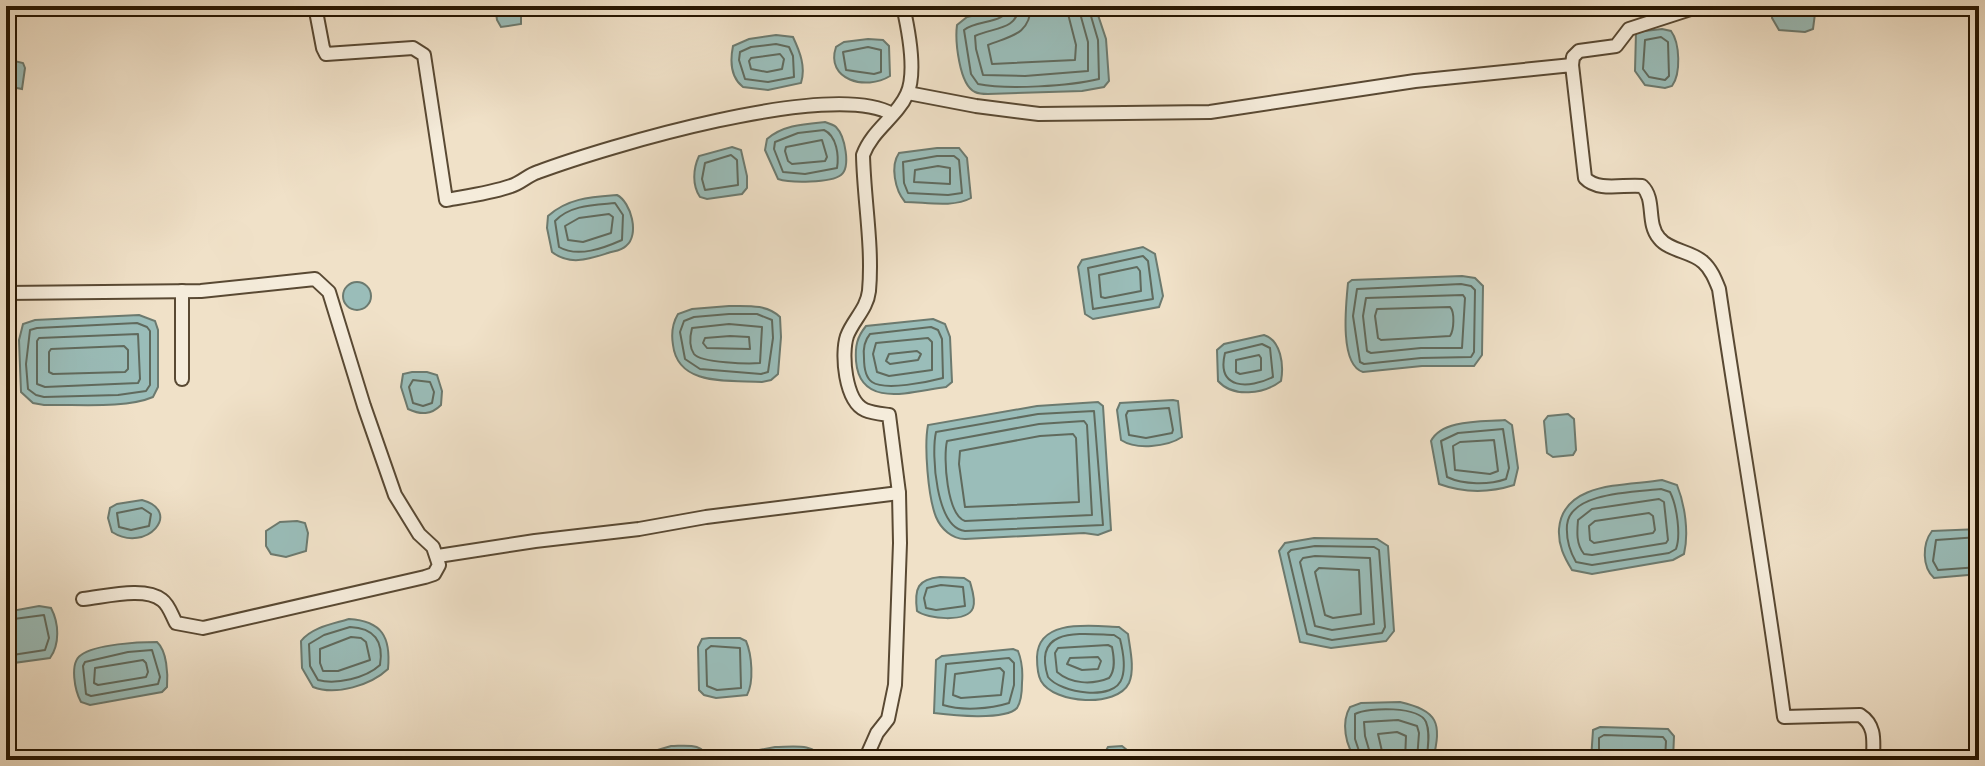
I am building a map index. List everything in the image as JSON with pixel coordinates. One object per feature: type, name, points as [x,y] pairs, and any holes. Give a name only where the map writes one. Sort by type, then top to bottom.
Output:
[{"type":"street","points":[[315,6],[326,54],[413,48],[424,55],[446,200],[510,187],[538,172],[635,141],[760,113],[798,106],[847,103],[881,107],[892,114]]},
{"type":"street","points":[[865,760],[877,733],[888,719],[895,685],[899,493],[889,415],[862,409],[853,398],[844,356],[847,338],[868,295],[870,269],[863,155],[868,141],[908,93],[908,30],[903,6]]},
{"type":"street","points":[[1700,6],[1629,29],[1616,46],[1579,51],[1573,57],[1585,178],[1591,185],[1642,186],[1648,192],[1655,233],[1662,242],[1701,260],[1712,274],[1719,289],[1784,717],[1860,715],[1873,731],[1873,760]]},
{"type":"street","points":[[908,93],[1039,114],[1210,112],[1415,81],[1572,65]]},
{"type":"street","points":[[6,293],[182,291],[315,279],[329,292],[395,495],[419,534],[433,547],[439,565],[434,574],[425,577],[203,628],[176,623],[162,599],[151,595],[134,592],[83,599]]},
{"type":"street","points":[[182,291],[182,379]]},
{"type":"street","points":[[438,556],[899,493]]},
{"type":"water","points":[[495,6],[521,6],[521,24],[501,27]]},
{"type":"water","points":[[1017,6],[1095,6],[1106,39],[1109,81],[1104,87],[1082,91],[988,94],[977,93],[970,88],[959,62],[957,25],[967,17]]},
{"type":"water","points":[[1773,6],[1816,6],[1813,29],[1805,32],[1779,30],[1772,18]]},
{"type":"water","points":[[1671,31],[1674,36],[1678,58],[1675,81],[1665,88],[1645,85],[1635,71],[1636,32]]},
{"type":"water","points":[[776,35],[793,37],[803,65],[801,83],[768,90],[743,87],[732,68],[733,46],[749,39]]},
{"type":"water","points":[[883,40],[889,46],[890,76],[870,82],[850,80],[836,68],[836,47],[844,42]]},
{"type":"water","points":[[6,59],[23,63],[22,89],[6,86]]},
{"type":"water","points":[[825,122],[836,127],[844,144],[846,165],[841,175],[810,182],[778,179],[765,150],[767,139],[787,128]]},
{"type":"water","points":[[732,147],[741,150],[747,188],[742,194],[707,199],[700,197],[694,177],[699,156]]},
{"type":"water","points":[[959,148],[967,158],[971,198],[947,204],[905,202],[895,178],[896,158],[899,153]]},
{"type":"water","points":[[617,195],[626,204],[632,219],[632,234],[626,246],[580,260],[566,259],[552,252],[548,216],[572,202]]},
{"type":"water","points":[[1143,247],[1155,254],[1163,296],[1159,307],[1093,319],[1085,314],[1078,267],[1082,260]]},
{"type":"water","points":[[1475,278],[1483,286],[1482,355],[1474,366],[1422,366],[1363,372],[1355,367],[1347,346],[1348,283],[1352,280]]},
{"type":"water","points":[[357,282],[367,286],[371,296],[367,306],[357,310],[347,306],[343,296],[347,286]]},
{"type":"water","points":[[729,306],[763,308],[780,317],[778,374],[771,380],[707,378],[695,375],[677,359],[672,333],[678,314],[692,309]]},
{"type":"water","points":[[139,315],[155,321],[158,330],[158,387],[153,397],[114,405],[44,405],[33,403],[21,392],[19,340],[23,324],[35,320]]},
{"type":"water","points":[[933,319],[945,324],[950,337],[952,382],[946,387],[890,394],[867,386],[856,361],[856,346],[866,326]]},
{"type":"water","points":[[1264,335],[1278,348],[1281,381],[1266,389],[1240,392],[1218,381],[1217,350],[1224,344]]},
{"type":"water","points":[[403,374],[437,375],[442,391],[441,405],[433,411],[422,413],[408,409],[401,387]]},
{"type":"water","points":[[1178,401],[1182,437],[1152,446],[1121,440],[1117,410],[1120,403]]},
{"type":"water","points":[[1098,402],[1103,406],[1111,530],[1098,535],[1084,533],[960,539],[941,526],[933,508],[929,485],[928,425],[1037,406]]},
{"type":"water","points":[[1568,414],[1574,419],[1576,450],[1573,455],[1553,457],[1547,453],[1544,421],[1548,416]]},
{"type":"water","points":[[1505,420],[1512,425],[1518,468],[1514,485],[1476,491],[1439,484],[1431,441],[1436,434],[1453,425]]},
{"type":"water","points":[[1662,480],[1677,485],[1680,493],[1686,528],[1684,554],[1673,560],[1592,574],[1572,570],[1562,551],[1559,529],[1563,513],[1572,502],[1598,489]]},
{"type":"water","points":[[142,500],[154,505],[160,513],[156,528],[137,538],[112,532],[108,518],[110,508]]},
{"type":"water","points":[[280,522],[305,523],[308,533],[306,551],[286,557],[271,554],[266,546],[266,531]]},
{"type":"water","points":[[1979,529],[1979,574],[1934,578],[1927,568],[1925,555],[1926,542],[1932,531]]},
{"type":"water","points":[[1314,538],[1377,539],[1388,546],[1394,631],[1386,641],[1331,648],[1300,642],[1279,551],[1285,543]]},
{"type":"water","points":[[940,577],[964,578],[970,582],[974,602],[969,613],[946,618],[917,611],[919,586]]},
{"type":"water","points":[[39,606],[51,608],[56,620],[57,640],[50,658],[6,664],[6,612]]},
{"type":"water","points":[[349,619],[369,623],[382,633],[388,648],[388,669],[372,680],[353,687],[332,690],[313,687],[302,668],[301,641],[317,629]]},
{"type":"water","points":[[1068,627],[1119,627],[1128,634],[1132,665],[1129,683],[1122,691],[1112,696],[1085,700],[1059,695],[1041,681],[1037,657],[1046,636]]},
{"type":"water","points":[[740,638],[746,641],[751,668],[747,695],[716,698],[699,690],[698,647],[702,639]]},
{"type":"water","points":[[157,642],[163,651],[167,669],[167,687],[162,692],[90,705],[81,702],[74,670],[81,655],[107,646]]},
{"type":"water","points":[[1018,651],[1022,670],[1021,696],[1017,708],[990,716],[934,713],[936,660],[942,656]]},
{"type":"water","points":[[1400,702],[1430,714],[1434,720],[1437,736],[1433,760],[1357,760],[1346,734],[1350,707],[1361,703]]},
{"type":"water","points":[[1600,727],[1668,729],[1674,736],[1673,760],[1591,760],[1593,730]]},
{"type":"water","points":[[671,746],[698,748],[703,750],[708,760],[631,760],[634,757]]},
{"type":"water","points":[[1122,746],[1127,750],[1129,760],[1104,760],[1108,747]]},
{"type":"water","points":[[775,747],[808,748],[823,760],[742,760],[743,753]]}]
